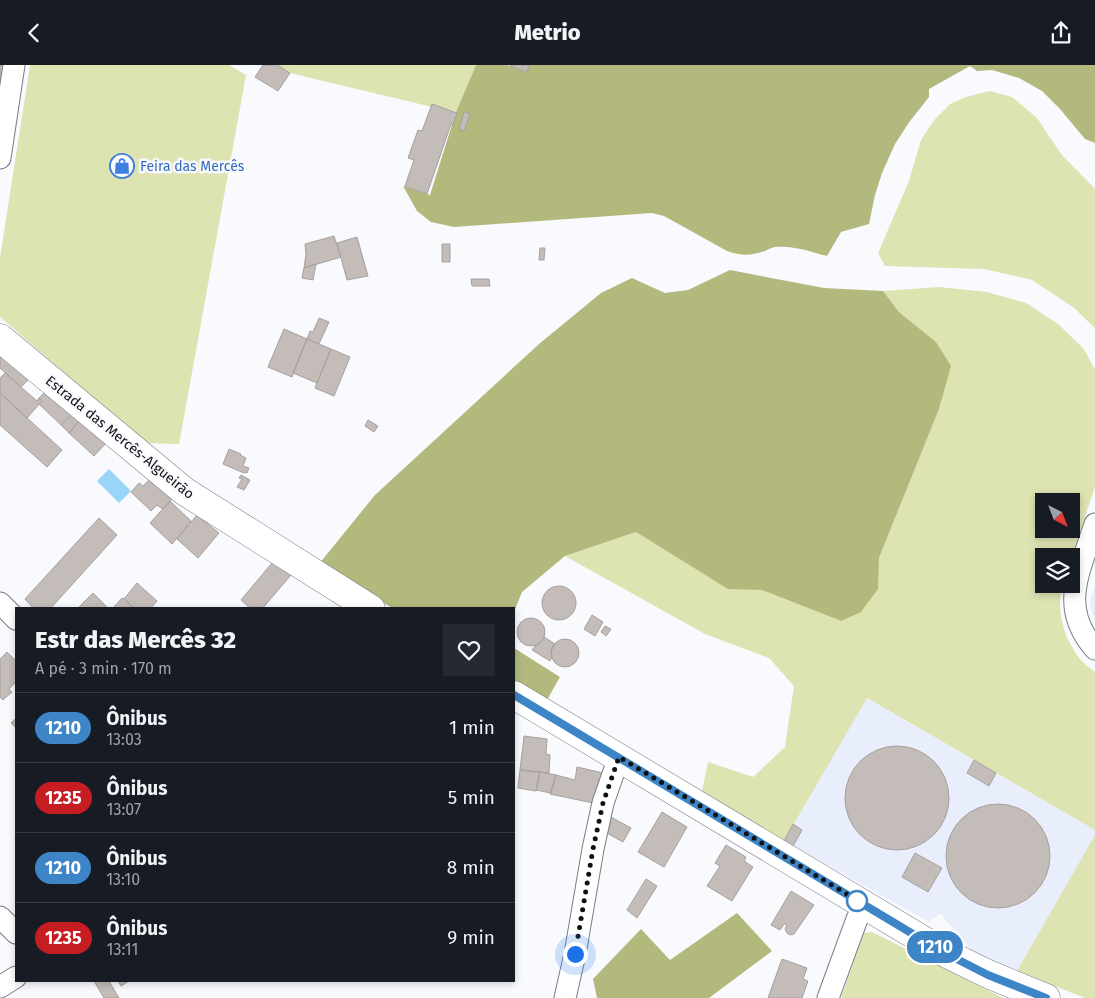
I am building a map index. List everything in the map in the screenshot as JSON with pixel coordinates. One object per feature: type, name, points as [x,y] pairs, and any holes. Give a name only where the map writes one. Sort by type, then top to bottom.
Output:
[{"type":"street","points":[[0,159],[14,65]]},
{"type":"street","name":"Estrada das Mercês-Algueirão","points":[[0,338],[184,491],[368,607]]},
{"type":"street","points":[[1095,524],[1077,582],[1074,606],[1085,636],[1095,649]]},
{"type":"street","points":[[0,603],[15,618]]},
{"type":"street","points":[[515,696],[943,952],[972,967],[1046,998]]},
{"type":"street","points":[[565,998],[603,803],[619,757]]},
{"type":"street","points":[[828,998],[857,919],[865,905]]},
{"type":"street","points":[[0,917],[15,932]]},
{"type":"street","points":[[0,987],[15,978]]},
{"type":"shaded area","points":[[1095,586],[1095,621],[1090,600]]},
{"type":"shaded area","points":[[866,698],[1095,830],[1095,835],[1017,971],[972,951],[940,913],[929,922],[784,841]]},
{"type":"green space","name":"Feira das Mercês","points":[[30,65],[229,65],[246,75],[179,444],[146,443],[0,317],[0,258]]},
{"type":"green space","points":[[277,65],[476,65],[456,112],[444,108],[443,111],[290,73]]},
{"type":"green space","points":[[476,65],[507,65],[526,72],[529,65],[1095,65],[1095,143],[1085,139],[1042,91],[1019,78],[992,70],[977,71],[970,66],[929,89],[929,97],[895,144],[882,173],[869,224],[841,232],[827,256],[789,247],[774,247],[750,255],[732,253],[664,216],[652,213],[454,227],[431,222],[417,211],[403,186],[430,195],[456,112]]},
{"type":"green space","points":[[990,91],[1012,97],[1037,118],[1061,154],[1095,189],[1095,328],[1073,307],[1032,280],[984,269],[885,266],[878,253],[909,181],[921,140],[935,119],[950,104],[966,97]]},
{"type":"green space","points":[[730,270],[824,288],[883,291],[899,312],[936,342],[951,366],[939,409],[879,558],[878,589],[861,612],[841,621],[762,590],[728,589],[636,532],[565,556],[522,592],[515,610],[515,607],[391,607],[319,564],[375,495],[539,344],[601,293],[632,278],[665,293],[688,290]]},
{"type":"green space","points":[[939,287],[987,292],[1026,303],[1058,324],[1084,349],[1095,370],[1095,487],[1080,531],[1080,493],[1035,493],[1035,538],[1078,538],[1074,548],[1035,548],[1035,593],[1061,593],[1060,603],[1065,633],[1080,659],[1095,672],[1095,830],[867,698],[784,841],[702,791],[708,762],[753,777],[785,747],[794,686],[769,658],[705,634],[565,556],[636,532],[728,588],[762,590],[841,621],[877,589],[879,558],[941,404],[936,342],[899,312],[883,291]]},
{"type":"green space","points":[[515,649],[560,677],[547,700],[515,681]]},
{"type":"green space","points":[[1095,835],[1095,998],[1085,998],[1017,971]]},
{"type":"green space","points":[[737,913],[772,951],[709,998],[597,998],[593,979],[641,929],[670,960]]},
{"type":"green space","points":[[872,932],[1003,998],[841,998],[864,933]]},
{"type":"water","points":[[109,469],[131,491],[119,503],[97,481]]},
{"type":"building","points":[[0,65],[7,65],[0,89]]},
{"type":"building","points":[[263,65],[277,65],[290,73],[278,91],[255,77]]},
{"type":"building","points":[[511,65],[529,65],[527,72]]},
{"type":"building","points":[[432,104],[457,113],[453,125],[451,124],[427,194],[405,186],[414,160],[408,158],[418,130],[422,131]]},
{"type":"building","points":[[464,112],[470,114],[464,131],[459,129]]},
{"type":"building","points":[[334,236],[341,257],[304,268],[305,244]]},
{"type":"building","points":[[357,237],[368,276],[347,280],[337,243]]},
{"type":"building","points":[[442,244],[450,244],[450,262],[442,262]]},
{"type":"building","points":[[540,248],[545,248],[544,260],[539,260]]},
{"type":"building","points":[[316,264],[313,280],[302,278],[304,268]]},
{"type":"building","points":[[471,279],[489,279],[490,286],[472,286]]},
{"type":"building","points":[[319,318],[329,322],[319,344],[307,339],[310,331],[313,332]]},
{"type":"building","points":[[284,329],[307,339],[292,377],[268,367]]},
{"type":"building","points":[[307,339],[331,349],[317,383],[293,373]]},
{"type":"building","points":[[331,349],[350,357],[334,396],[315,388]]},
{"type":"building","points":[[4,354],[30,378],[21,387],[0,368],[0,358]]},
{"type":"building","points":[[5,373],[37,401],[39,398],[42,401],[27,418],[0,393],[0,378]]},
{"type":"building","points":[[47,390],[73,413],[61,425],[39,404],[42,401],[39,398]]},
{"type":"building","points":[[0,393],[62,450],[47,467],[0,425]]},
{"type":"building","points":[[73,413],[80,420],[69,433],[61,425]]},
{"type":"building","points":[[81,419],[106,443],[94,456],[69,433]]},
{"type":"building","points":[[368,420],[378,426],[374,432],[365,426]]},
{"type":"building","points":[[229,449],[246,458],[243,466],[249,468],[247,473],[223,464]]},
{"type":"building","points":[[241,475],[250,480],[244,490],[237,487],[242,479],[239,478]]},
{"type":"building","points":[[152,477],[174,497],[163,509],[157,505],[151,511],[131,492],[139,483],[143,486]]},
{"type":"building","points":[[170,501],[191,521],[172,544],[150,523]]},
{"type":"building","points":[[197,515],[219,533],[198,558],[177,539]]},
{"type":"building","points":[[99,518],[117,535],[52,607],[32,607],[25,599]]},
{"type":"building","points":[[272,563],[291,575],[264,607],[249,607],[241,600]]},
{"type":"building","points":[[137,583],[157,601],[152,607],[133,607],[124,599]]},
{"type":"building","points":[[559,586],[566,587],[571,591],[575,596],[575,610],[571,615],[566,619],[559,620],[552,619],[547,615],[543,610],[542,603],[543,596],[547,591],[552,587]]},
{"type":"building","points":[[93,593],[107,607],[79,607]]},
{"type":"building","points":[[122,598],[133,607],[114,607]]},
{"type":"building","points":[[592,615],[603,622],[595,636],[584,629]]},
{"type":"building","points":[[531,618],[541,622],[545,632],[541,642],[531,646],[521,642],[517,632],[521,622]]},
{"type":"building","points":[[605,626],[611,629],[606,636],[601,632]]},
{"type":"building","points":[[544,637],[555,644],[551,651],[552,657],[550,661],[532,650]]},
{"type":"building","points":[[565,639],[575,643],[579,653],[575,663],[565,667],[555,663],[551,653],[555,643]]},
{"type":"building","points":[[7,652],[15,660],[15,683],[9,689],[12,692],[3,700],[0,697],[0,659]]},
{"type":"building","points":[[15,719],[15,727],[11,723]]},
{"type":"building","points":[[524,736],[547,739],[546,754],[550,755],[549,773],[520,770]]},
{"type":"building","points":[[897,746],[917,750],[934,761],[945,778],[949,798],[945,818],[934,835],[917,846],[897,850],[877,846],[860,835],[849,818],[845,798],[849,778],[860,761],[877,750]]},
{"type":"building","points":[[974,760],[996,773],[989,786],[967,773]]},
{"type":"building","points":[[577,767],[603,773],[598,804],[550,794],[556,775],[575,780]]},
{"type":"building","points":[[520,770],[540,772],[536,791],[518,788]]},
{"type":"building","points":[[540,772],[556,775],[551,793],[536,790]]},
{"type":"building","points":[[998,804],[1018,808],[1035,819],[1046,836],[1050,856],[1046,876],[1035,893],[1018,904],[998,908],[978,904],[961,893],[950,876],[946,856],[950,836],[961,819],[978,808]]},
{"type":"building","points":[[662,812],[687,827],[664,867],[638,852]]},
{"type":"building","points":[[611,817],[631,828],[623,842],[603,831]]},
{"type":"building","points":[[793,824],[802,830],[793,846],[784,841]]},
{"type":"building","points":[[726,845],[746,857],[744,861],[753,867],[732,901],[707,886],[720,866],[715,863]]},
{"type":"building","points":[[915,853],[942,868],[928,892],[902,877]]},
{"type":"building","points":[[646,879],[657,886],[637,918],[627,910]]},
{"type":"building","points":[[791,891],[814,905],[794,934],[790,935],[785,929],[787,925],[784,924],[780,930],[771,925]]},
{"type":"building","points":[[782,959],[807,968],[803,979],[808,981],[802,998],[768,998]]},
{"type":"building","points":[[95,982],[110,982],[119,998],[104,998]]},
{"type":"building","points":[[119,982],[127,982],[121,986]]},
{"type":"bus line","name":"1210","points":[[515,696],[943,952],[988,975],[1046,998]]},
{"type":"place","name":"Feira das Mercês","points":[[122,166]]},
{"type":"route","points":[[575,954],[603,803],[619,757],[865,905],[857,901]]}]
